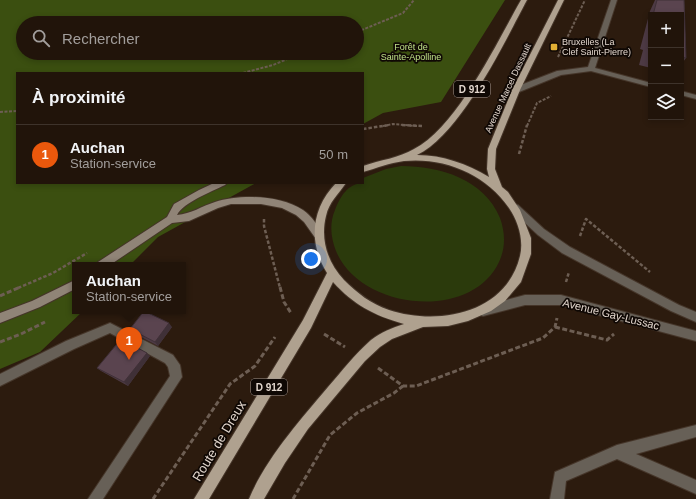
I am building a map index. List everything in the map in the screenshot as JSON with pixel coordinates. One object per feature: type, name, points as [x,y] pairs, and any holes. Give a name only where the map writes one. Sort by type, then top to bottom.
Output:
[{"type":"main road","name":"D 912","points":[[399,158],[419,150],[442,132],[470,93],[524,0]]},
{"type":"main road","name":"Avenue Marcel Dassault","points":[[498,189],[491,169],[492,149],[516,90],[561,0]]},
{"type":"main road","points":[[340,184],[326,204],[320,219],[318,236],[325,261],[332,273],[348,291],[370,306],[396,317],[424,322],[448,321],[480,312],[495,303],[508,292],[518,279],[524,265],[526,236],[515,208],[498,189],[476,173],[451,163],[424,158],[399,158],[365,167]]},
{"type":"main road","name":"Route de Dreux","points":[[201,499],[307,324],[332,273]]},
{"type":"main road","points":[[256,499],[280,458],[304,425],[361,357],[376,343],[388,335],[424,322]]},
{"type":"street","points":[[591,69],[614,0]]},
{"type":"street","points":[[516,90],[560,73],[591,69],[648,84]]},
{"type":"street","points":[[684,94],[696,97]]},
{"type":"street","points":[[170,220],[177,207],[202,192],[220,184]]},
{"type":"street","points":[[107,262],[170,220],[186,218],[216,205],[231,201],[247,200],[271,202],[284,205],[299,212],[307,220],[318,236]]},
{"type":"street","points":[[515,208],[541,232],[574,254],[675,308],[696,317]]},
{"type":"street","points":[[0,318],[36,304],[72,286]]},
{"type":"street","name":"Avenue Gay-Lussac","points":[[480,312],[525,300],[561,300],[696,336]]},
{"type":"street","points":[[0,380],[70,345],[110,328],[169,359],[174,365],[176,377],[95,499]]},
{"type":"street","points":[[557,499],[560,477],[617,452],[696,431]]},
{"type":"street","points":[[617,452],[696,486]]},
{"type":"path","points":[[364,29],[403,13],[414,0]]},
{"type":"path","points":[[562,49],[585,0]]},
{"type":"path","points":[[246,72],[284,60]]},
{"type":"path","points":[[519,154],[525,129],[537,103],[555,94]]},
{"type":"path","points":[[0,112],[16,111]]},
{"type":"path","points":[[364,128],[393,124],[424,126]]},
{"type":"path","points":[[264,215],[264,226],[284,302],[290,313],[361,357],[403,386],[416,386],[543,338],[554,327],[574,254],[586,219],[651,273]]},
{"type":"path","points":[[286,320],[290,313]]},
{"type":"path","points":[[554,327],[607,340],[629,317]]},
{"type":"path","points":[[153,499],[230,384],[255,366],[277,333]]},
{"type":"path","points":[[293,499],[330,435],[357,413],[394,393],[403,386]]},
{"type":"green space","name":"Forêt de Sainte-Apolline","points":[[0,0],[505,0],[441,102],[383,113],[364,123],[364,72],[16,72],[16,184],[254,184],[158,237],[133,262],[72,262],[72,314],[80,314],[40,352],[0,369]]},
{"type":"green space","points":[[401,166],[445,172],[472,184],[483,193],[493,205],[500,218],[504,240],[503,251],[499,262],[485,281],[465,294],[441,300],[416,301],[391,296],[368,286],[349,271],[336,251],[333,241],[331,226],[333,215],[342,196],[349,188],[353,185],[364,184],[364,178],[386,169]]},
{"type":"building","points":[[657,0],[684,0],[686,58],[684,58],[684,12],[654,12]]},
{"type":"building","points":[[142,314],[150,314],[169,323],[155,342],[130,329]]},
{"type":"building","points":[[121,339],[147,353],[124,382],[97,368]]},
{"type":"place","name":"Bruxelles (La Clef Saint-Pierre)","points":[[554,47]]},
{"type":"place","name":"Auchan","points":[[129,360]]}]
